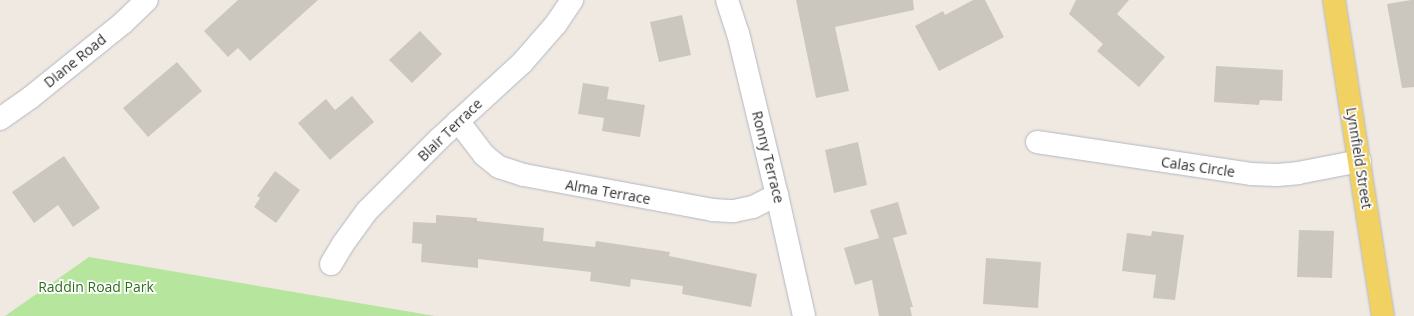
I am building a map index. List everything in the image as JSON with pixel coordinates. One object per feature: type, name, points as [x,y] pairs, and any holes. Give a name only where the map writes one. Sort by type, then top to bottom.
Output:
[{"type":"main road","name":"Lynnfield Street","points":[[1334,0],[1383,316]]},
{"type":"street","name":"Diane Road","points":[[0,119],[30,98],[106,37],[147,0]]},
{"type":"street","name":"Blair Terrace","points":[[331,264],[343,244],[367,211],[540,43],[556,24],[572,0]]},
{"type":"street","name":"Ronny Terrace","points":[[727,0],[738,34],[777,195],[804,316]]},
{"type":"street","name":"Alma Terrace","points":[[458,121],[484,155],[499,167],[524,175],[712,210],[734,211],[753,207],[777,195]]},
{"type":"street","name":"Calas Circle","points":[[1037,142],[1252,174],[1277,175],[1298,173],[1360,161]]},
{"type":"green space","name":"Raddin Road Park","points":[[89,257],[435,316],[5,316]]},
{"type":"building","points":[[238,0],[318,0],[250,61],[238,48],[228,57],[204,31]]},
{"type":"building","points":[[796,0],[913,0],[914,10],[835,27],[849,91],[816,98]]},
{"type":"building","points":[[973,0],[985,0],[1004,37],[939,71],[915,26],[943,11],[945,15]]},
{"type":"building","points":[[1076,0],[1129,0],[1117,14],[1165,57],[1139,87],[1097,51],[1103,44],[1069,14]]},
{"type":"building","points":[[1414,0],[1414,87],[1402,88],[1387,4]]},
{"type":"building","points":[[682,15],[691,55],[659,62],[650,22]]},
{"type":"building","points":[[420,31],[442,54],[412,83],[389,60]]},
{"type":"building","points":[[177,62],[202,91],[148,137],[123,108]]},
{"type":"building","points":[[1216,66],[1283,70],[1282,101],[1260,100],[1259,105],[1214,102]]},
{"type":"building","points":[[583,83],[609,87],[607,99],[645,105],[640,137],[602,131],[604,118],[578,114]]},
{"type":"building","points":[[352,96],[374,122],[330,160],[298,123],[326,99],[335,110]]},
{"type":"building","points":[[858,142],[867,185],[834,193],[825,150]]},
{"type":"building","points":[[64,156],[100,208],[73,227],[58,205],[34,223],[12,192]]},
{"type":"building","points":[[275,171],[300,190],[276,223],[254,207],[260,198],[257,196]]},
{"type":"building","points":[[898,202],[907,234],[893,238],[913,307],[910,307],[912,316],[879,316],[872,280],[855,285],[844,248],[879,238],[870,210]]},
{"type":"building","points":[[436,215],[477,218],[477,221],[544,228],[543,241],[595,247],[596,241],[670,252],[669,256],[757,274],[751,307],[682,294],[683,286],[631,279],[630,287],[590,281],[591,272],[478,259],[478,268],[421,262],[422,244],[412,243],[413,222],[436,223]]},
{"type":"building","points":[[1299,230],[1334,231],[1332,278],[1297,277]]},
{"type":"building","points":[[1152,231],[1184,235],[1175,300],[1153,298],[1156,275],[1122,271],[1127,233],[1151,236]]},
{"type":"building","points":[[986,258],[1041,262],[1038,308],[983,304]]}]
